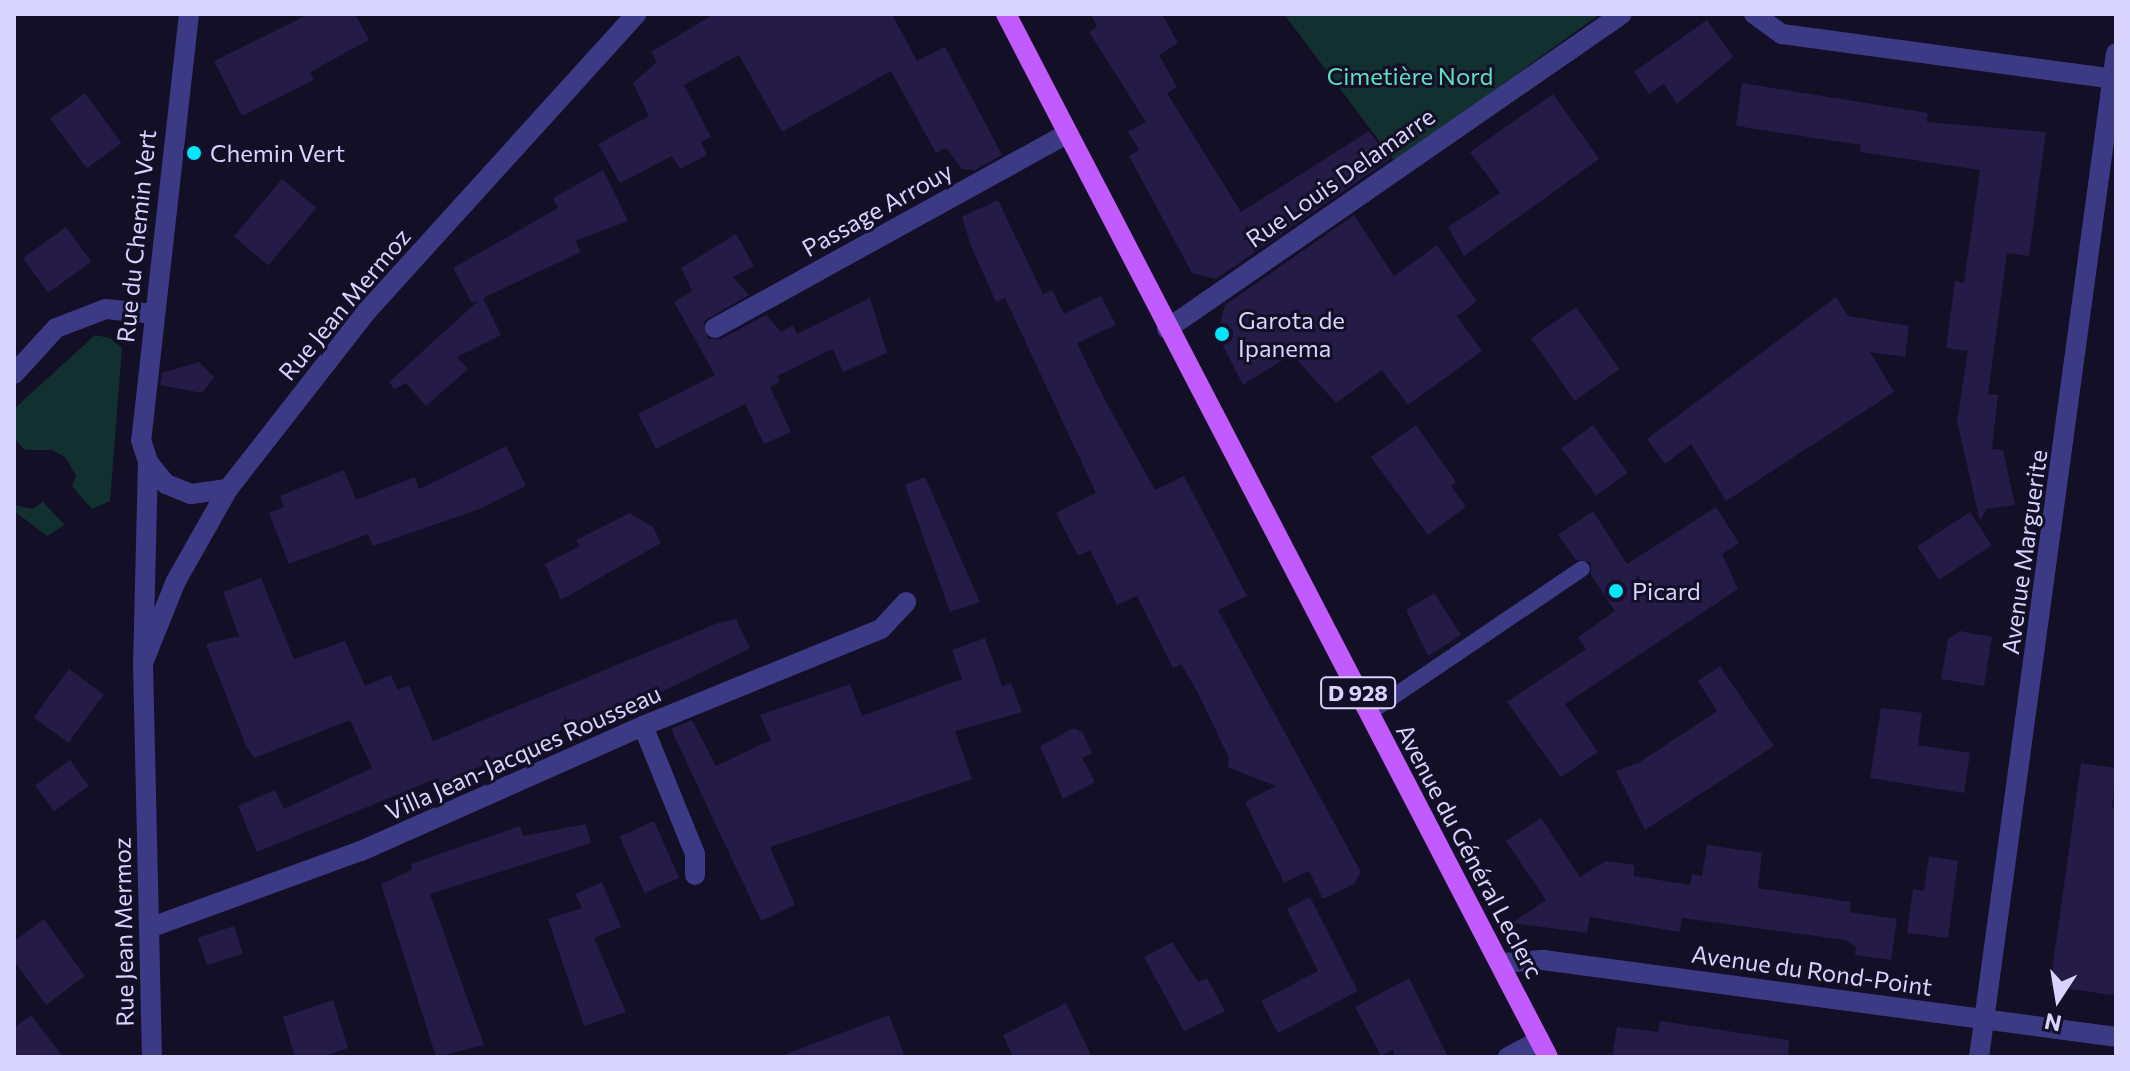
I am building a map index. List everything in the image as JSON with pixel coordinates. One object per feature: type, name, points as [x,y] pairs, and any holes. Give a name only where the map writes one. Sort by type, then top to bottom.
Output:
[{"type":"main road","name":"D 928","points":[[1006,14],[1065,135],[1167,329]]},
{"type":"main road","name":"Avenue du Général Leclerc","points":[[1167,329],[1544,1049]]},
{"type":"street","name":"Rue du Chemin Vert","points":[[148,462],[141,440],[189,14]]},
{"type":"street","name":"Rue Jean Mermoz","points":[[143,663],[176,581],[228,489],[367,311],[636,14]]},
{"type":"street","name":"Rue Louis Delamarre","points":[[1167,329],[1622,14]]},
{"type":"street","points":[[1754,14],[1782,34],[2113,79]]},
{"type":"street","name":"Avenue Marguerite","points":[[1979,1057],[2110,160],[2116,53]]},
{"type":"street","name":"Passage Arrouy","points":[[715,328],[1065,135]]},
{"type":"street","points":[[14,374],[56,328],[106,309],[154,314]]},
{"type":"street","points":[[148,462],[178,491],[203,495],[228,489]]},
{"type":"street","name":"Rue Jean Mermoz","points":[[148,462],[143,663],[152,1057]]},
{"type":"street","name":"Villa Jean-Jacques Rousseau","points":[[149,928],[361,851],[643,726],[881,629],[906,602]]},
{"type":"street","points":[[643,726],[695,854],[695,875]]},
{"type":"street","name":"Avenue du Rond-Point","points":[[1500,963],[1543,960],[2116,1037]]},
{"type":"street","points":[[1508,1057],[1544,1049]]},
{"type":"lane","points":[[1369,713],[1582,569]]},
{"type":"green space","name":"Cimetière Nord","points":[[1284,14],[1600,14],[1395,162]]},
{"type":"green space","points":[[95,335],[110,338],[122,348],[110,501],[92,509],[72,486],[76,475],[65,457],[52,450],[25,450],[14,438],[14,409]]},
{"type":"green space","points":[[43,502],[65,525],[47,536],[14,511],[14,505],[33,509]]},
{"type":"building","points":[[309,14],[355,14],[369,40],[310,72],[314,80],[242,116],[214,61]]},
{"type":"building","points":[[714,14],[892,14],[917,61],[945,47],[1002,155],[975,170],[962,169],[946,148],[936,153],[891,71],[782,132],[739,55],[684,85],[711,137],[701,142],[707,155],[680,169],[672,156],[620,183],[598,144],[649,116],[633,83],[657,62],[651,52]]},
{"type":"building","points":[[1090,14],[1162,14],[1178,43],[1159,55],[1177,87],[1167,93],[1241,212],[1369,131],[1390,159],[1216,279],[1192,273],[1129,156],[1139,150],[1128,132],[1146,122],[1089,32],[1097,26]]},
{"type":"building","points":[[1707,20],[1733,57],[1677,104],[1664,84],[1649,94],[1634,72]]},
{"type":"building","points":[[1742,83],[1928,113],[1927,122],[2046,132],[2029,256],[2007,253],[1988,394],[1998,395],[1992,449],[2003,450],[2015,505],[1986,509],[1980,521],[1957,421],[1968,351],[1946,348],[1955,281],[1964,283],[1980,170],[1860,152],[1861,145],[1736,126]]},
{"type":"building","points":[[85,93],[121,143],[87,168],[50,118]]},
{"type":"building","points":[[1553,94],[1599,159],[1464,256],[1448,227],[1500,193],[1470,152]]},
{"type":"building","points":[[603,170],[628,221],[575,241],[581,252],[483,298],[501,335],[457,357],[468,369],[426,406],[406,383],[394,389],[389,382],[479,300],[472,303],[453,268],[558,208],[553,198]]},
{"type":"building","points":[[282,179],[316,208],[268,265],[234,236]]},
{"type":"building","points":[[998,200],[1043,294],[1052,290],[1064,314],[1101,296],[1116,325],[1077,343],[1155,490],[1184,476],[1247,596],[1218,610],[1361,872],[1354,884],[1323,899],[1309,871],[1284,883],[1245,802],[1276,786],[1228,767],[1229,758],[1197,691],[1181,664],[1173,668],[1137,596],[1117,605],[1090,550],[1078,556],[1056,513],[1096,493],[1005,298],[996,302],[971,246],[962,217]]},
{"type":"building","points":[[1354,215],[1394,276],[1437,245],[1477,301],[1457,316],[1482,351],[1408,405],[1382,370],[1336,403],[1292,354],[1243,385],[1217,334],[1225,305]]},
{"type":"building","points":[[66,227],[91,262],[48,293],[23,258]]},
{"type":"building","points":[[736,234],[754,266],[733,277],[749,295],[704,321],[708,339],[721,339],[766,315],[781,332],[793,325],[797,334],[870,298],[887,353],[843,372],[833,349],[777,376],[780,382],[770,387],[791,432],[764,444],[745,404],[656,449],[638,414],[715,375],[674,302],[692,291],[681,268]]},
{"type":"building","points":[[1836,297],[1848,316],[1909,326],[1905,357],[1870,352],[1894,392],[1726,501],[1691,444],[1665,464],[1647,439]]},
{"type":"building","points":[[1576,307],[1620,369],[1575,401],[1531,339]]},
{"type":"building","points":[[199,362],[214,377],[202,393],[160,385],[162,373]]},
{"type":"building","points":[[1416,425],[1456,482],[1451,486],[1466,507],[1428,535],[1371,457]]},
{"type":"building","points":[[1593,425],[1628,473],[1596,496],[1561,448]]},
{"type":"building","points":[[506,446],[526,486],[477,510],[373,546],[368,534],[289,564],[269,513],[284,507],[280,496],[344,470],[356,500],[415,477],[419,489]]},
{"type":"building","points":[[925,477],[980,602],[950,612],[905,485]]},
{"type":"building","points":[[1716,507],[1739,543],[1722,554],[1738,589],[1565,704],[1598,752],[1561,777],[1507,702],[1586,649],[1578,637],[1615,611],[1591,575],[1591,562],[1576,560],[1558,535],[1593,511],[1627,564]]},
{"type":"building","points":[[1970,512],[1992,546],[1939,580],[1917,546]]},
{"type":"building","points":[[630,513],[653,527],[661,543],[561,600],[545,564],[580,546],[576,540]]},
{"type":"building","points":[[261,578],[294,659],[345,641],[365,686],[391,675],[398,690],[409,685],[433,741],[718,623],[736,619],[750,648],[621,712],[618,706],[440,784],[438,778],[257,852],[238,806],[275,790],[284,809],[372,768],[350,720],[254,758],[246,746],[206,644],[239,636],[223,592]]},
{"type":"building","points":[[1434,593],[1461,635],[1428,656],[1406,610]]},
{"type":"building","points":[[1960,631],[1992,637],[1984,686],[1941,679],[1948,639]]},
{"type":"building","points":[[985,638],[1002,686],[1011,683],[1022,712],[955,731],[972,779],[770,847],[795,905],[761,921],[671,729],[692,720],[716,766],[771,740],[760,715],[850,684],[862,716],[962,679],[952,650]]},
{"type":"building","points":[[1720,666],[1774,746],[1645,830],[1616,771],[1640,762],[1717,711],[1698,681]]},
{"type":"building","points":[[69,669],[104,694],[69,743],[34,718]]},
{"type":"building","points":[[1881,708],[1922,713],[1918,745],[1970,753],[1964,793],[1870,778]]},
{"type":"building","points":[[1074,728],[1083,733],[1092,753],[1082,758],[1095,782],[1063,799],[1040,746]]},
{"type":"building","points":[[70,760],[89,786],[54,811],[35,785]]},
{"type":"building","points":[[2081,763],[2116,768],[2112,808],[2116,809],[2116,993],[2111,995],[2050,986]]},
{"type":"building","points":[[1541,818],[1580,877],[1606,861],[1634,865],[1634,876],[1690,885],[1692,874],[1702,876],[1707,845],[1762,853],[1758,888],[1851,902],[1850,912],[1897,919],[1891,960],[1855,955],[1856,947],[1846,940],[1682,918],[1680,932],[1590,917],[1587,933],[1512,923],[1546,900],[1506,841]]},
{"type":"building","points":[[654,821],[679,878],[645,893],[619,836]]},
{"type":"building","points":[[586,824],[591,843],[430,894],[484,1045],[436,1057],[381,884],[412,870],[411,864],[520,826],[523,836]]},
{"type":"building","points":[[1929,856],[1958,861],[1948,938],[1907,933],[1913,889],[1924,891]]},
{"type":"building","points":[[602,882],[621,927],[594,938],[626,1012],[584,1026],[548,919],[582,908],[575,894]]},
{"type":"building","points":[[1310,897],[1358,991],[1278,1033],[1261,1001],[1318,971],[1287,909]]},
{"type":"building","points":[[44,919],[85,976],[46,1005],[14,961],[14,941]]},
{"type":"building","points":[[234,926],[243,954],[207,965],[198,938]]},
{"type":"building","points":[[1172,942],[1198,982],[1207,978],[1225,1011],[1184,1031],[1144,957]]},
{"type":"building","points":[[1409,978],[1448,1057],[1395,1057],[1393,1050],[1381,1056],[1355,1007]]},
{"type":"building","points":[[333,1000],[348,1048],[322,1057],[295,1057],[283,1017]]},
{"type":"building","points":[[1066,1003],[1092,1057],[1013,1057],[1003,1035]]},
{"type":"building","points":[[31,1015],[63,1057],[14,1057],[14,1028]]},
{"type":"building","points":[[889,1015],[905,1057],[787,1057],[786,1054]]},
{"type":"building","points":[[1660,1021],[1789,1040],[1788,1057],[1612,1057],[1617,1027],[1658,1032]]},
{"type":"place","name":"Chemin Vert","points":[[194,153]]},
{"type":"place","name":"Garota de Ipanema","points":[[1222,334]]},
{"type":"place","name":"Picard","points":[[1616,591]]}]
